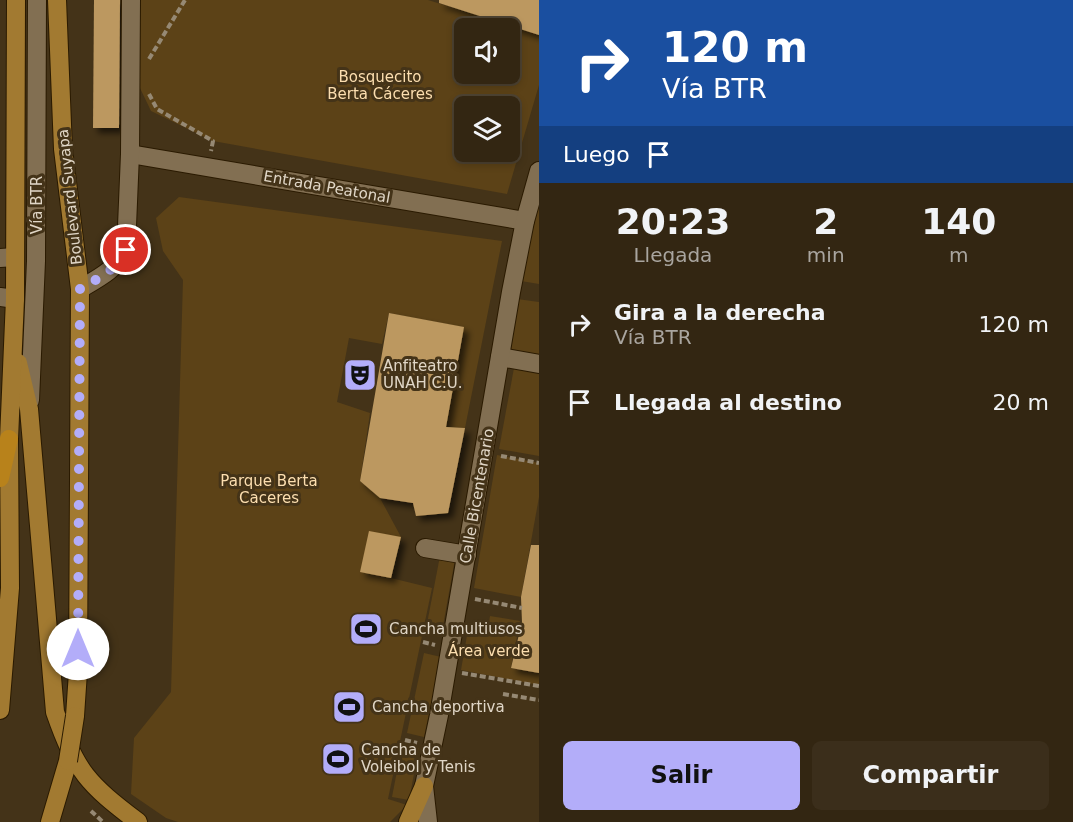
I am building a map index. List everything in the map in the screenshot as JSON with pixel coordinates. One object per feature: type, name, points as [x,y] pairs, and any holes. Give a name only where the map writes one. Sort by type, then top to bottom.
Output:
[{"type":"highway","points":[[0,478],[9,439]]},
{"type":"main road","points":[[16,0],[7,298],[13,343],[29,410],[56,712],[69,752],[83,773],[97,791],[138,822]]},
{"type":"main road","name":"Boulevard Suyapa","points":[[50,822],[68,761],[75,716],[78,672],[80,289],[63,149],[57,0]]},
{"type":"main road","points":[[0,710],[10,588],[9,439],[5,411],[13,343]]},
{"type":"main road","points":[[408,822],[424,786]]},
{"type":"street","name":"Vía BTR","points":[[29,410],[36,261],[37,0]]},
{"type":"street","points":[[80,289],[103,276],[123,257],[126,250],[130,154],[130,0]]},
{"type":"street","name":"Entrada Peatonal","points":[[130,154],[525,221]]},
{"type":"street","name":"Calle Bicentenario","points":[[428,822],[424,786],[447,670],[525,221],[539,171]]},
{"type":"street","points":[[500,357],[539,364]]},
{"type":"street","points":[[425,548],[467,555]]},
{"type":"path","points":[[147,62],[185,0]]},
{"type":"path","points":[[147,91],[157,110],[213,141],[208,166]]},
{"type":"path","points":[[485,454],[539,463]]},
{"type":"path","points":[[459,596],[522,608]]},
{"type":"path","points":[[447,670],[539,686]]},
{"type":"path","points":[[503,694],[539,700]]},
{"type":"path","points":[[89,809],[103,822]]},
{"type":"green space","name":"Bosquecito Berta Cáceres","points":[[138,0],[428,0],[485,18],[454,18],[454,84],[520,84],[520,29],[539,35],[539,85],[520,150],[520,96],[454,96],[454,162],[516,162],[507,194],[213,141],[151,111],[139,86]]},
{"type":"green space","points":[[539,192],[539,284],[521,281]]},
{"type":"green space","name":"Parque Berta Caceres","points":[[179,197],[502,241],[465,428],[446,427],[463,327],[389,313],[382,344],[349,338],[337,402],[370,413],[360,481],[380,498],[401,537],[391,578],[432,588],[388,799],[407,805],[390,822],[178,822],[166,818],[131,794],[134,738],[171,692],[183,280],[163,251],[156,218]]},
{"type":"green space","points":[[517,299],[539,302],[539,357],[509,352]]},
{"type":"green space","points":[[514,368],[539,372],[539,456],[499,449]]},
{"type":"green space","name":"Área verde","points":[[497,455],[539,463],[539,497],[521,597],[474,588]]},
{"type":"green space","name":"Área verde","points":[[440,556],[455,559],[441,637],[425,634]]},
{"type":"green space","name":"Área verde","points":[[490,616],[520,621],[511,668],[539,673],[539,685],[461,670],[469,624],[488,628]]},
{"type":"green space","name":"Área verde","points":[[424,653],[441,657],[424,737],[407,733]]},
{"type":"green space","points":[[402,745],[419,748],[409,800],[392,797]]},
{"type":"building","points":[[94,0],[120,0],[119,128],[93,128]]},
{"type":"building","points":[[439,0],[539,0],[539,35],[520,29],[520,18],[486,18],[439,3]]},
{"type":"building","points":[[389,313],[464,327],[446,427],[465,428],[448,513],[416,516],[413,503],[380,498],[360,481]]},
{"type":"building","points":[[369,531],[401,537],[391,578],[360,572]]},
{"type":"building","points":[[531,545],[539,545],[539,673],[511,668],[522,622],[521,597]]},
{"type":"place","name":"Anfiteatro UNAH C.U.","points":[[360,375]]},
{"type":"place","name":"Cancha multiusos","points":[[366,629]]},
{"type":"place","name":"Cancha deportiva","points":[[349,707]]},
{"type":"place","name":"Cancha de Voleibol y Tenis","points":[[338,759]]},
{"type":"route","points":[[78,649],[80,289],[103,276],[123,257],[126,250]]}]
